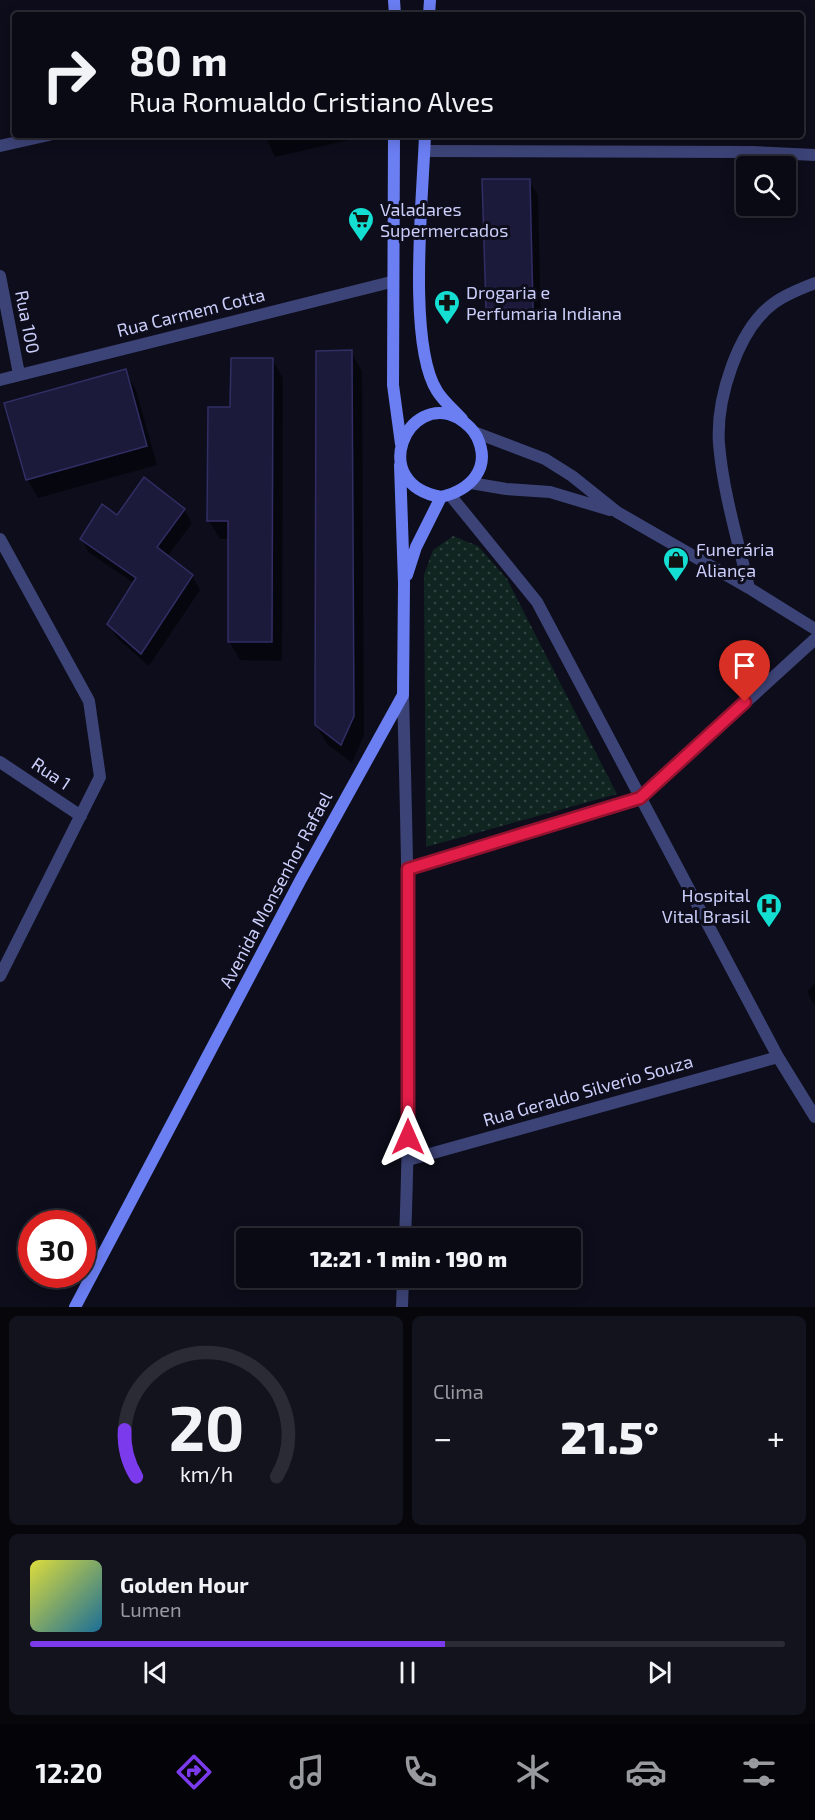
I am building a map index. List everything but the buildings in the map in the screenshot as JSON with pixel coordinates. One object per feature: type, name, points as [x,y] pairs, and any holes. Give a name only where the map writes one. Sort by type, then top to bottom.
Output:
[{"type":"main road","points":[[394,138],[391,282],[393,385],[401,444],[400,465],[415,488],[445,496],[458,493],[471,483],[479,471],[482,458],[474,432],[437,391],[427,367],[421,338],[420,282],[425,138]]},
{"type":"main road","points":[[401,444],[415,422],[427,416],[446,415],[465,422]]},
{"type":"main road","name":"Avenida Monsenhor Rafael","points":[[75,1307],[300,881],[403,695],[404,583],[400,465]]},
{"type":"main road","points":[[404,583],[416,547],[445,496]]},
{"type":"street","points":[[0,146],[36,138]]},
{"type":"street","points":[[425,151],[815,155]]},
{"type":"street","name":"Rua 100","points":[[0,276],[20,374]]},
{"type":"street","name":"Rua Carmem Cotta","points":[[0,380],[391,282]]},
{"type":"street","points":[[749,588],[719,443],[723,397],[738,350],[752,324],[774,303],[811,287]]},
{"type":"street","points":[[474,432],[545,459],[572,476],[617,512],[815,629]]},
{"type":"street","points":[[471,483],[506,489],[550,492],[617,512]]},
{"type":"street","points":[[445,496],[537,602],[778,1057],[815,1118]]},
{"type":"street","points":[[0,539],[89,701],[100,777],[0,976]]},
{"type":"street","points":[[408,869],[640,798],[815,639]]},
{"type":"street","points":[[403,695],[408,869],[408,1160],[405,1228]]},
{"type":"street","name":"Rua 1","points":[[0,762],[81,816]]},
{"type":"street","name":"Rua Geraldo Silverio Souza","points":[[408,1160],[778,1057]]},
{"type":"street","points":[[402,1307],[403,1288]]},
{"type":"green space","points":[[453,536],[478,546],[507,579],[617,794],[426,847],[424,575],[433,550]]},
{"type":"place","name":"Valadares Supermercados","points":[[361,243]]},
{"type":"place","name":"Drogaria e Perfumaria Indiana","points":[[447,326]]},
{"type":"place","name":"Funerária Aliança","points":[[676,583]]},
{"type":"place","name":"Hospital Vital Brasil","points":[[769,929]]},
{"type":"route","points":[[408,1137],[408,869],[640,798],[745,702]]}]
